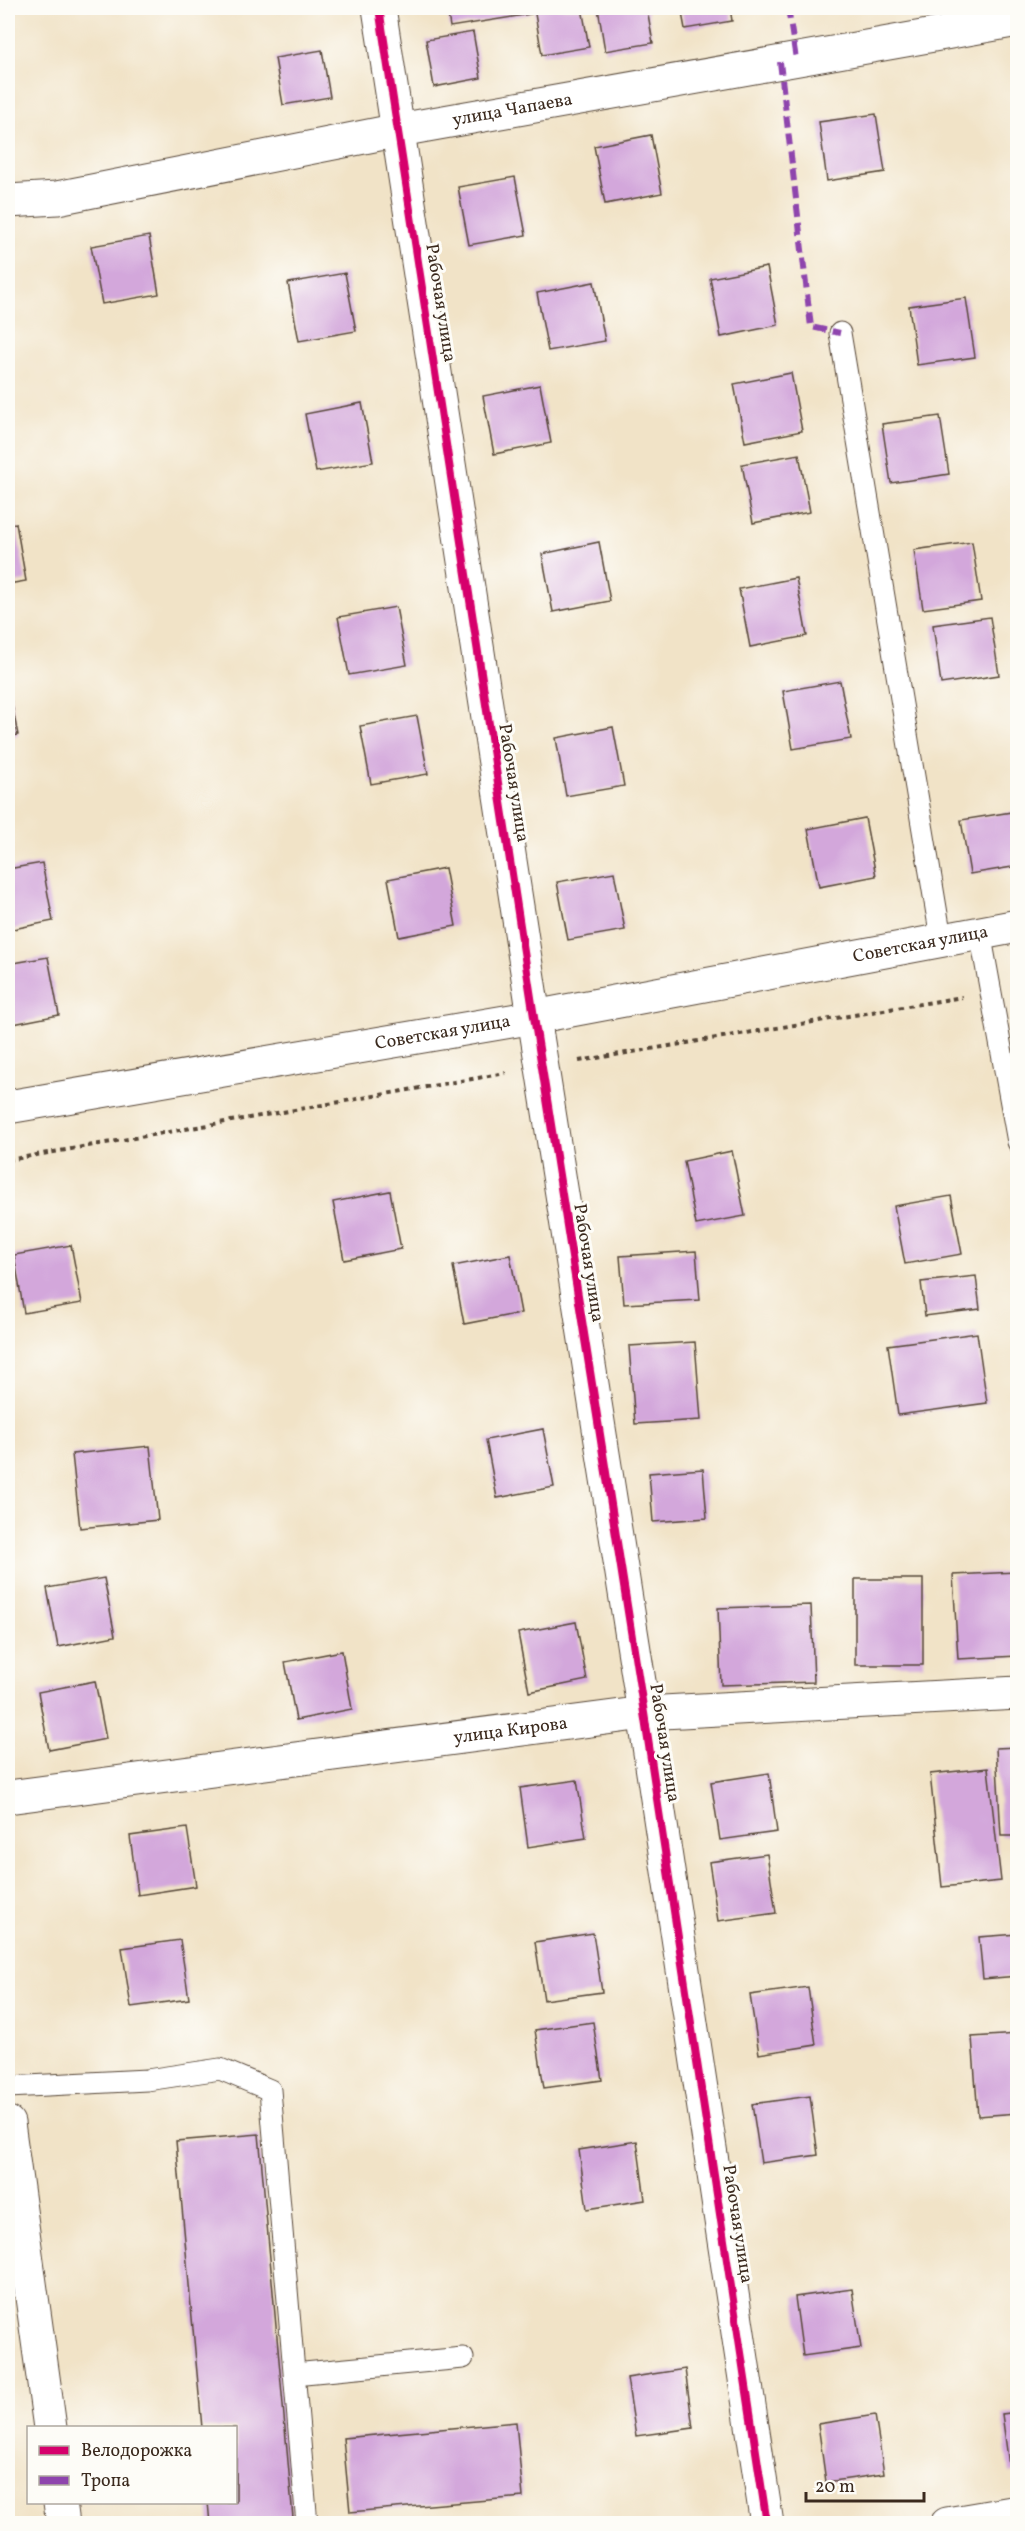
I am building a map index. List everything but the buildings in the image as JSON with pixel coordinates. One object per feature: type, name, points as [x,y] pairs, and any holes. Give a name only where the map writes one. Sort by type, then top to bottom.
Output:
[{"type":"street","name":"Рабочая улица","points":[[380,8],[767,2523]]},
{"type":"street","name":"улица Чапаева","points":[[8,201],[57,198],[399,130],[1017,20]]},
{"type":"street","name":"Советская улица","points":[[8,1107],[534,1017],[941,938],[1017,926]]},
{"type":"street","name":"улица Кирова","points":[[8,1797],[644,1713],[1017,1693]]},
{"type":"street","points":[[8,2123],[50,2426]]},
{"type":"street","points":[[60,2504],[63,2523]]},
{"type":"street","points":[[946,2523],[1017,2512]]},
{"type":"lane","points":[[840,333],[941,938]]},
{"type":"lane","points":[[980,932],[1017,1143]]},
{"type":"lane","points":[[8,2087],[147,2080],[220,2069],[270,2090],[307,2523]]},
{"type":"lane","points":[[294,2374],[463,2358]]},
{"type":"marked path","points":[[788,8],[796,59]]},
{"type":"marked path","points":[[780,62],[811,327],[840,333]]},
{"type":"cycle path","points":[[379,8],[534,1017],[644,1713],[767,2524]]}]
